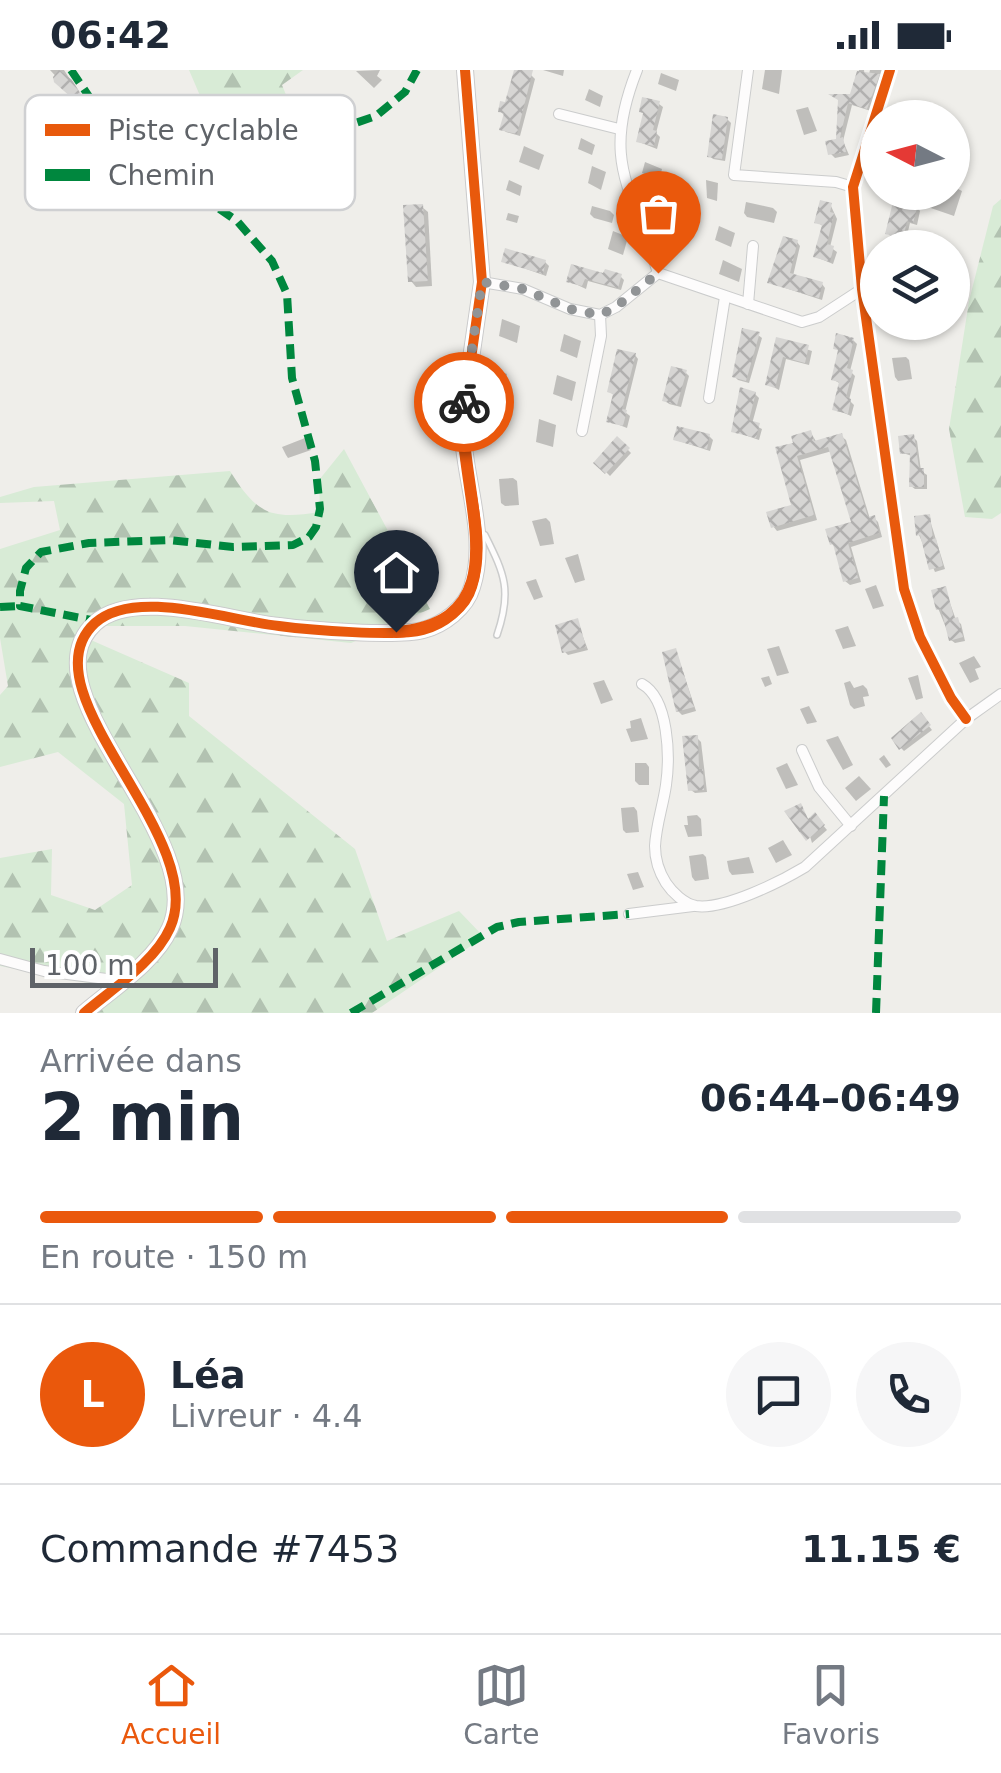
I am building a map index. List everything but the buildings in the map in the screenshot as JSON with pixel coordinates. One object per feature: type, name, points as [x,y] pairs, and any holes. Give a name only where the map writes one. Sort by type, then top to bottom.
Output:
[{"type":"street","points":[[84,1013],[163,940],[176,910],[177,884],[165,849],[87,705],[77,673],[78,650],[88,631],[112,612],[128,608],[163,608],[280,626],[423,630],[462,606],[472,588],[476,530],[462,422],[482,282],[465,70]]},
{"type":"street","points":[[636,70],[619,130],[620,160],[628,194],[658,273],[802,322],[819,317],[860,290]]},
{"type":"street","points":[[748,70],[734,175],[836,182],[853,187]]},
{"type":"street","points":[[860,266],[853,187],[890,70]]},
{"type":"street","points":[[559,114],[619,130]]},
{"type":"street","points":[[748,304],[753,246]]},
{"type":"street","points":[[482,282],[523,289],[570,309],[600,315],[658,273]]},
{"type":"street","points":[[709,398],[725,297]]},
{"type":"street","points":[[582,431],[601,336],[600,315]]},
{"type":"street","points":[[869,340],[904,589],[920,638],[951,698],[966,718]]},
{"type":"street","points":[[642,684],[653,690],[660,707],[666,744],[666,783],[655,850],[659,871],[672,893],[694,906]]},
{"type":"street","points":[[630,914],[723,903],[805,868],[966,718],[1001,694]]},
{"type":"street","points":[[802,750],[819,787],[851,826]]},
{"type":"street","points":[[0,959],[44,971],[122,981]]},
{"type":"lane","points":[[476,530],[485,535],[506,580],[507,598],[497,635]]},
{"type":"green space","points":[[189,70],[303,70],[282,85],[286,95],[200,95]]},
{"type":"green space","points":[[1001,199],[1001,513],[992,519],[965,517],[949,429],[963,340],[970,340],[970,297],[993,206]]},
{"type":"green space","points":[[344,449],[430,609],[351,643],[185,626],[97,626],[84,637],[189,683],[189,716],[355,849],[387,941],[459,911],[484,937],[372,1013],[84,1013],[114,988],[0,966],[0,858],[52,849],[51,895],[95,910],[132,885],[124,804],[58,752],[0,767],[0,695],[8,686],[0,638],[0,549],[60,530],[54,501],[0,503],[0,497],[34,487],[230,471],[248,497],[266,511],[289,515],[320,512],[319,480]]},
{"type":"marked path","points":[[71,70],[88,95]]},
{"type":"marked path","points":[[355,123],[376,116],[405,92],[417,70]]},
{"type":"marked path","points":[[96,621],[20,606],[26,568],[41,552],[89,543],[169,540],[233,547],[293,545],[309,537],[316,527],[320,509],[315,461],[292,378],[287,294],[272,261],[237,221],[221,210]]},
{"type":"marked path","points":[[0,607],[20,606]]},
{"type":"marked path","points":[[876,1013],[884,796]]},
{"type":"marked path","points":[[351,1013],[497,927],[629,914]]},
{"type":"cycle path","points":[[84,1013],[154,952],[170,928],[176,892],[165,852],[81,687],[79,652],[95,623],[112,613],[158,607],[293,628],[411,632],[446,620],[469,595],[478,546],[462,421],[482,282],[465,70]]},
{"type":"cycle path","points":[[890,70],[853,187],[862,289],[904,589],[920,637],[966,719]]},
{"type":"way so far","points":[[464,402],[482,282],[523,289],[570,309],[600,315],[658,273]]},
{"type":"route","points":[[396,632],[423,630],[448,618],[462,606],[472,588],[476,530],[462,444],[464,402]]}]
